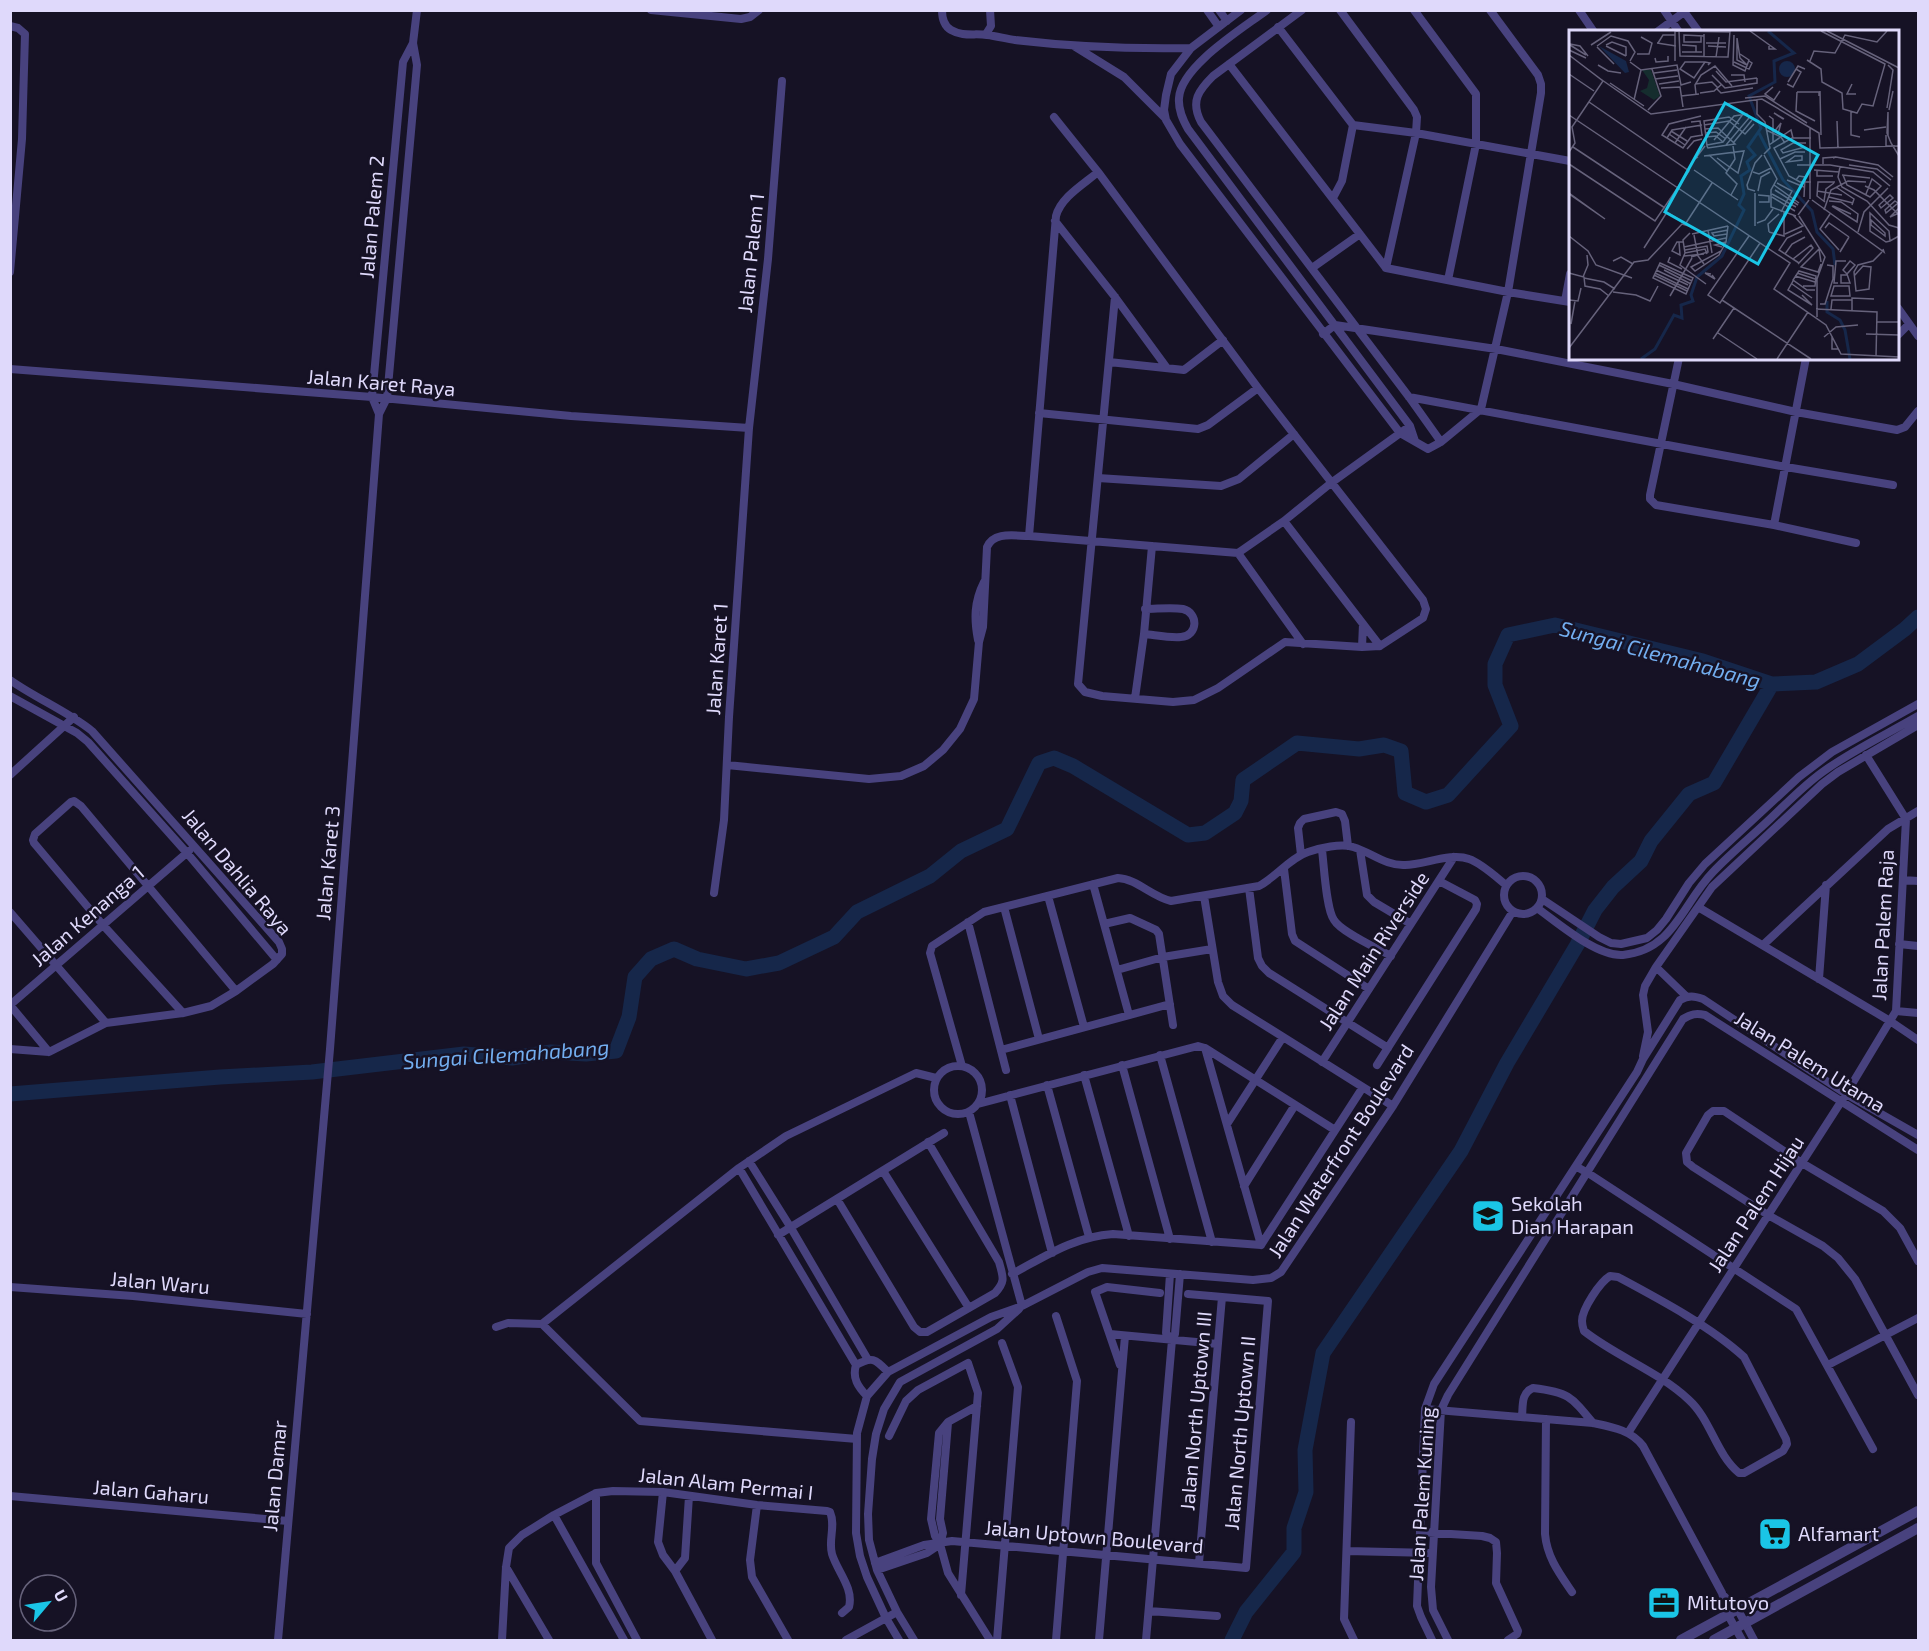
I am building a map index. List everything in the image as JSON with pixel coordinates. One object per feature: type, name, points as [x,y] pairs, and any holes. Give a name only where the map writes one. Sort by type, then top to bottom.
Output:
[{"type":"street","name":"Jalan Palem 2","points":[[387,399],[417,65],[413,43],[417,10]]},
{"type":"street","points":[[651,10],[741,19],[750,17],[759,10]]},
{"type":"street","points":[[942,10],[943,21],[950,29],[973,36],[986,34],[1012,40],[1072,46],[1191,48]]},
{"type":"street","points":[[986,34],[991,26],[990,10]]},
{"type":"street","points":[[1207,10],[1219,27]]},
{"type":"street","points":[[1219,10],[1227,21]]},
{"type":"street","points":[[1166,120],[1164,104],[1171,74],[1191,48],[1241,10]]},
{"type":"street","points":[[1267,10],[1200,60],[1185,80],[1179,97],[1181,116],[1188,129],[1410,426],[1415,441]]},
{"type":"street","points":[[1302,10],[1229,64],[1201,88],[1197,95],[1196,113],[1441,442]]},
{"type":"street","points":[[1340,10],[1417,117],[1416,133],[1386,268]]},
{"type":"street","points":[[1414,10],[1476,94],[1476,144],[1448,280]]},
{"type":"street","points":[[1072,46],[1124,76],[1166,120],[1180,144],[1400,433],[1428,449],[1441,442],[1481,409],[1508,292],[1539,109],[1541,84],[1538,75],[1490,10]]},
{"type":"street","points":[[1579,10],[1593,30]]},
{"type":"street","points":[[1664,10],[1678,30]]},
{"type":"street","points":[[1660,30],[1684,11],[1698,30]]},
{"type":"street","points":[[10,272],[22,139],[25,51],[25,34],[12,26]]},
{"type":"street","points":[[1278,27],[1353,125],[1416,133],[1569,160]]},
{"type":"street","name":"Jalan Palem 2","points":[[372,397],[403,62],[413,43]]},
{"type":"street","points":[[1229,64],[1386,268],[1568,302]]},
{"type":"street","name":"Jalan Palem 1","points":[[749,428],[768,259],[782,81]]},
{"type":"street","points":[[1054,117],[1098,172],[1258,388],[1426,604],[1423,618],[1380,646],[1285,642]]},
{"type":"street","points":[[1188,129],[1201,122]]},
{"type":"street","points":[[1333,198],[1342,181],[1353,125]]},
{"type":"street","points":[[1029,536],[1055,221],[1059,207],[1098,172]]},
{"type":"street","points":[[1055,221],[1167,368]]},
{"type":"street","points":[[1312,268],[1360,234]]},
{"type":"street","points":[[1261,250],[1272,241]]},
{"type":"street","points":[[1298,300],[1309,292]]},
{"type":"street","points":[[1115,297],[1078,684],[1085,692],[1173,702],[1194,700],[1218,688],[1285,642],[1290,628]]},
{"type":"street","points":[[1899,309],[1918,336]]},
{"type":"street","points":[[1899,334],[1909,324]]},
{"type":"street","points":[[1323,334],[1335,325],[1496,349],[1897,430],[1905,427],[1918,411]]},
{"type":"street","points":[[1109,362],[1184,370],[1223,340]]},
{"type":"street","points":[[1147,367],[1153,349]]},
{"type":"street","points":[[1678,360],[1650,499],[1656,505],[1774,525],[1856,543]]},
{"type":"street","points":[[1774,525],[1806,360]]},
{"type":"street","name":"Jalan Karet Raya","points":[[10,369],[372,397],[571,416],[749,428]]},
{"type":"street","points":[[1040,413],[1203,428],[1258,388]]},
{"type":"street","name":"Jalan Karet 3","points":[[372,397],[379,414]]},
{"type":"street","points":[[1409,397],[1893,485]]},
{"type":"street","name":"Jalan Karet 3","points":[[307,1314],[379,414],[387,399]]},
{"type":"street","points":[[727,765],[869,779],[901,776],[924,766],[944,750],[960,729],[974,699],[979,642],[983,627],[984,582],[989,542],[999,536],[1029,536],[1238,553],[1410,426]]},
{"type":"street","name":"Jalan Karet 1","points":[[714,893],[724,820],[749,428]]},
{"type":"street","points":[[1098,478],[1221,486],[1239,479],[1294,434]]},
{"type":"street","points":[[1284,521],[1380,646]]},
{"type":"street","points":[[1135,698],[1144,634],[1152,546]]},
{"type":"street","points":[[1238,553],[1303,644]]},
{"type":"street","points":[[1144,634],[1182,637],[1194,628],[1195,620],[1191,613],[1183,609],[1145,609]]},
{"type":"street","points":[[1362,647],[1363,624]]},
{"type":"street","name":"Jalan Dahlia Raya","points":[[10,681],[29,694],[74,717],[92,731],[279,942],[282,954],[277,960],[187,853],[88,742],[77,733],[10,696]]},
{"type":"street","points":[[1542,899],[1611,943],[1621,944],[1647,938],[1658,930],[1705,864],[1799,777],[1832,752],[1918,704]]},
{"type":"street","points":[[1537,908],[1593,947],[1608,953],[1621,955],[1652,948],[1675,926],[1697,890],[1713,872],[1806,785],[1837,762],[1918,716]]},
{"type":"street","points":[[10,775],[74,717]]},
{"type":"street","name":"Jalan Palem Kuning","points":[[1643,1059],[1648,1032],[1643,995],[1645,986],[1712,887],[1808,795],[1839,772],[1918,725]]},
{"type":"street","points":[[1866,755],[1906,819]]},
{"type":"street","points":[[183,1013],[103,925],[33,840],[35,834],[74,801],[81,806],[236,991]]},
{"type":"street","points":[[1763,945],[1888,829],[1918,811]]},
{"type":"street","points":[[1301,855],[1298,828],[1300,823],[1304,819],[1336,812],[1342,814],[1345,821],[1348,846]]},
{"type":"street","points":[[1906,819],[1918,819]]},
{"type":"street","name":"Jalan Palem Raja","points":[[1840,1102],[1896,1011],[1906,819]]},
{"type":"street","points":[[1888,829],[1904,842]]},
{"type":"street","name":"Jalan Kenanga 1","points":[[10,1005],[194,846]]},
{"type":"street","points":[[963,1066],[930,952],[933,946],[984,912],[1118,878],[1126,878],[1162,899],[1172,902],[1259,886],[1301,855],[1348,846],[1390,864],[1406,865],[1454,857],[1470,859],[1506,885]]},
{"type":"street","points":[[1322,850],[1333,920],[1341,928],[1391,956]]},
{"type":"street","points":[[1360,850],[1367,895],[1374,902],[1411,924]]},
{"type":"street","name":"Jalan Main Riverside","points":[[1322,1062],[1454,857]]},
{"type":"street","points":[[1284,869],[1292,934],[1295,941],[1369,989]]},
{"type":"street","points":[[1528,876],[1540,885],[1542,899],[1537,908],[1525,914],[1513,911],[1504,899],[1506,885],[1512,879],[1528,876]]},
{"type":"street","points":[[1377,1065],[1476,909],[1475,900],[1439,880]]},
{"type":"street","points":[[1903,880],[1918,881]]},
{"type":"street","points":[[1093,884],[1129,1015]]},
{"type":"street","points":[[1819,978],[1826,885]]},
{"type":"street","points":[[1249,888],[1258,958],[1262,966],[1269,973],[1388,1048]]},
{"type":"street","points":[[1048,896],[1084,1027]]},
{"type":"street","points":[[1204,896],[1218,982],[1223,996],[1232,1005],[1393,1106]]},
{"type":"street","points":[[1004,907],[1039,1039]]},
{"type":"street","points":[[1698,907],[1819,978],[1918,1040]]},
{"type":"street","name":"Jalan Waterfront Boulevard","points":[[1022,1306],[1088,1272],[1102,1268],[1252,1280],[1271,1278],[1281,1272],[1393,1106],[1513,911]]},
{"type":"street","points":[[10,912],[106,1023]]},
{"type":"street","points":[[1104,924],[1130,918],[1156,930],[1159,934],[1173,1024]]},
{"type":"street","points":[[968,922],[1006,1070]]},
{"type":"street","points":[[1899,944],[1918,946]]},
{"type":"street","points":[[1117,970],[1162,957],[1212,949]]},
{"type":"street","points":[[10,1049],[49,1052],[106,1023],[183,1013],[211,1006],[236,991],[277,960]]},
{"type":"street","name":"Jalan Palem Utama","points":[[1656,967],[1690,996],[1703,999],[1846,1094],[1918,1136]]},
{"type":"street","name":"Jalan Palem Kuning","points":[[1432,1641],[1418,1611],[1425,1409],[1434,1384],[1577,1167],[1680,1000],[1690,996]]},
{"type":"street","points":[[1001,1050],[1170,1004]]},
{"type":"street","points":[[10,1005],[49,1052]]},
{"type":"street","points":[[1896,1011],[1918,1013]]},
{"type":"street","name":"Jalan Palem Utama","points":[[1683,1019],[1690,1014],[1705,1015],[1918,1149]]},
{"type":"street","name":"Jalan Palem Kuning","points":[[1448,1641],[1431,1603],[1441,1410],[1448,1395],[1683,1019]]},
{"type":"street","points":[[1227,1124],[1283,1037]]},
{"type":"street","points":[[978,1104],[1198,1046],[1205,1048],[1335,1130]]},
{"type":"street","points":[[1205,1048],[1261,1245]]},
{"type":"street","points":[[1160,1055],[1212,1242]]},
{"type":"street","points":[[1122,1065],[1170,1239]]},
{"type":"street","points":[[952,1066],[963,1066],[971,1070],[978,1077],[982,1086],[982,1095],[978,1104],[969,1112],[949,1113],[940,1107],[935,1098],[933,1088],[936,1078],[943,1070],[952,1066]]},
{"type":"street","points":[[496,1327],[508,1323],[542,1324],[739,1168],[786,1136],[916,1073],[936,1078]]},
{"type":"street","points":[[1084,1075],[1129,1236]]},
{"type":"street","points":[[1047,1085],[1089,1237]]},
{"type":"street","points":[[1261,1245],[1363,1087]]},
{"type":"street","points":[[1010,1095],[1052,1253]]},
{"type":"street","name":"Jalan Palem Hijau","points":[[1628,1433],[1840,1102]]},
{"type":"street","points":[[1244,1186],[1296,1105]]},
{"type":"street","points":[[1918,1261],[1900,1228],[1883,1211],[1724,1111],[1713,1111],[1708,1115],[1686,1153],[1687,1162],[1768,1215],[1823,1246],[1838,1258],[1855,1280],[1918,1395]]},
{"type":"street","points":[[969,1112],[1022,1306]]},
{"type":"street","points":[[778,1235],[944,1133]]},
{"type":"street","points":[[837,1199],[914,1327],[920,1332],[927,1332],[995,1293],[1003,1281],[999,1262],[928,1142]]},
{"type":"street","points":[[749,1161],[867,1359]]},
{"type":"street","points":[[1577,1167],[1796,1309],[1873,1449]]},
{"type":"street","points":[[739,1168],[856,1365],[854,1375],[856,1381],[867,1396]]},
{"type":"street","points":[[883,1171],[969,1308]]},
{"type":"street","points":[[1012,1274],[1075,1241],[1113,1234],[1261,1245]]},
{"type":"street","points":[[1170,1274],[1166,1333],[1172,1340]]},
{"type":"street","points":[[1146,1641],[1172,1340],[1175,1334],[1180,1275]]},
{"type":"street","points":[[1610,1276],[1618,1276],[1698,1324],[1744,1357],[1786,1439],[1786,1449],[1744,1473],[1739,1473],[1725,1456],[1696,1406],[1663,1378],[1584,1331],[1582,1320],[1585,1310],[1603,1280],[1610,1276]]},
{"type":"street","name":"Jalan Waru","points":[[10,1287],[133,1296],[307,1314]]},
{"type":"street","points":[[1122,1369],[1095,1292],[1107,1287],[1160,1293]]},
{"type":"street","points":[[1188,1294],[1222,1297]]},
{"type":"street","name":"Jalan North Uptown II","points":[[1222,1297],[1268,1301],[1246,1568]]},
{"type":"street","name":"Jalan North Uptown III","points":[[1199,1563],[1222,1297]]},
{"type":"street","points":[[909,1633],[901,1641],[886,1618],[860,1556],[856,1533],[857,1439],[867,1396],[888,1372],[991,1317],[1022,1306]]},
{"type":"street","points":[[914,1641],[897,1612],[876,1567],[869,1540],[868,1514],[872,1459],[876,1434],[884,1409],[900,1383],[997,1329],[1022,1306]]},
{"type":"street","name":"Jalan Damar","points":[[278,1641],[307,1314]]},
{"type":"street","points":[[1056,1316],[1077,1381],[1056,1641]]},
{"type":"street","points":[[1828,1365],[1918,1318]]},
{"type":"street","points":[[542,1324],[640,1421],[857,1439]]},
{"type":"street","points":[[1110,1334],[1218,1344]]},
{"type":"street","points":[[1099,1641],[1125,1336]]},
{"type":"street","points":[[997,1641],[1018,1387],[1002,1343]]},
{"type":"street","points":[[856,1365],[867,1359],[875,1360],[888,1372]]},
{"type":"street","points":[[890,1436],[906,1401],[918,1390],[968,1363],[978,1393],[961,1595]]},
{"type":"street","points":[[1522,1417],[1524,1395],[1533,1388],[1556,1390],[1565,1394],[1593,1423]]},
{"type":"street","points":[[977,1406],[948,1422],[939,1433],[931,1519],[948,1573],[990,1641]]},
{"type":"street","points":[[1425,1409],[1593,1423],[1612,1427],[1637,1438],[1723,1595],[1733,1612],[1750,1632]]},
{"type":"street","points":[[1546,1419],[1545,1534],[1547,1548],[1550,1558],[1572,1592]]},
{"type":"street","points":[[1351,1422],[1344,1619],[1354,1641]]},
{"type":"street","name":"Jalan Alam Permai I","points":[[502,1641],[509,1548],[514,1542],[554,1515],[596,1493],[613,1491],[663,1492],[757,1505],[827,1510],[833,1522],[831,1549],[850,1594],[849,1607],[842,1613]]},
{"type":"street","points":[[663,1492],[658,1542],[663,1555],[675,1571],[712,1641]]},
{"type":"street","points":[[596,1493],[596,1563],[637,1641]]},
{"type":"street","name":"Jalan Gaharu","points":[[10,1496],[288,1521]]},
{"type":"street","points":[[675,1571],[685,1558],[689,1496]]},
{"type":"street","points":[[757,1505],[750,1560],[752,1577],[788,1641]]},
{"type":"street","points":[[1681,1641],[1918,1511]]},
{"type":"street","points":[[554,1515],[624,1641]]},
{"type":"street","points":[[1714,1641],[1735,1629],[1750,1632],[1918,1528]]},
{"type":"street","points":[[1420,1533],[1482,1536],[1496,1542],[1496,1583],[1518,1631],[1508,1641]]},
{"type":"street","name":"Jalan Uptown Boulevard","points":[[940,1544],[952,1540],[1246,1568]]},
{"type":"street","points":[[876,1567],[927,1553],[940,1544]]},
{"type":"street","points":[[1347,1551],[1432,1553]]},
{"type":"street","points":[[581,1566],[596,1563]]},
{"type":"street","points":[[506,1567],[549,1641]]},
{"type":"street","points":[[1149,1611],[1217,1616]]},
{"type":"street","points":[[846,1641],[897,1612]]},
{"type":"street","points":[[1733,1612],[1735,1629],[1741,1640]]},
{"type":"waterway","name":"Sungai Cilemahabang","points":[[10,1094],[312,1072],[464,1054],[512,1058],[551,1052],[586,1054],[616,1051],[629,1017],[635,977],[651,959],[674,949],[697,959],[746,969],[779,963],[834,937],[857,912],[930,876],[961,851],[1007,829],[1039,763],[1054,758],[1073,766],[1188,835],[1205,833],[1235,813],[1241,801],[1243,780],[1297,743],[1359,749],[1384,745],[1401,751],[1405,793],[1426,802],[1448,795],[1511,726],[1495,685],[1495,664],[1508,635],[1555,625],[1703,661],[1772,684],[1816,682],[1858,664],[1918,617]]},
{"type":"waterway","points":[[1232,1640],[1246,1612],[1294,1552],[1294,1528],[1306,1492],[1305,1450],[1323,1353],[1461,1151],[1507,1063],[1577,945],[1595,910],[1613,887],[1641,861],[1651,841],[1689,794],[1714,783],[1772,684]]},
{"type":"place","name":"Sekolah Dian Harapan","points":[[1488,1216]]},
{"type":"place","name":"Alfamart","points":[[1775,1534]]},
{"type":"place","name":"Mitutoyo","points":[[1664,1603]]}]
